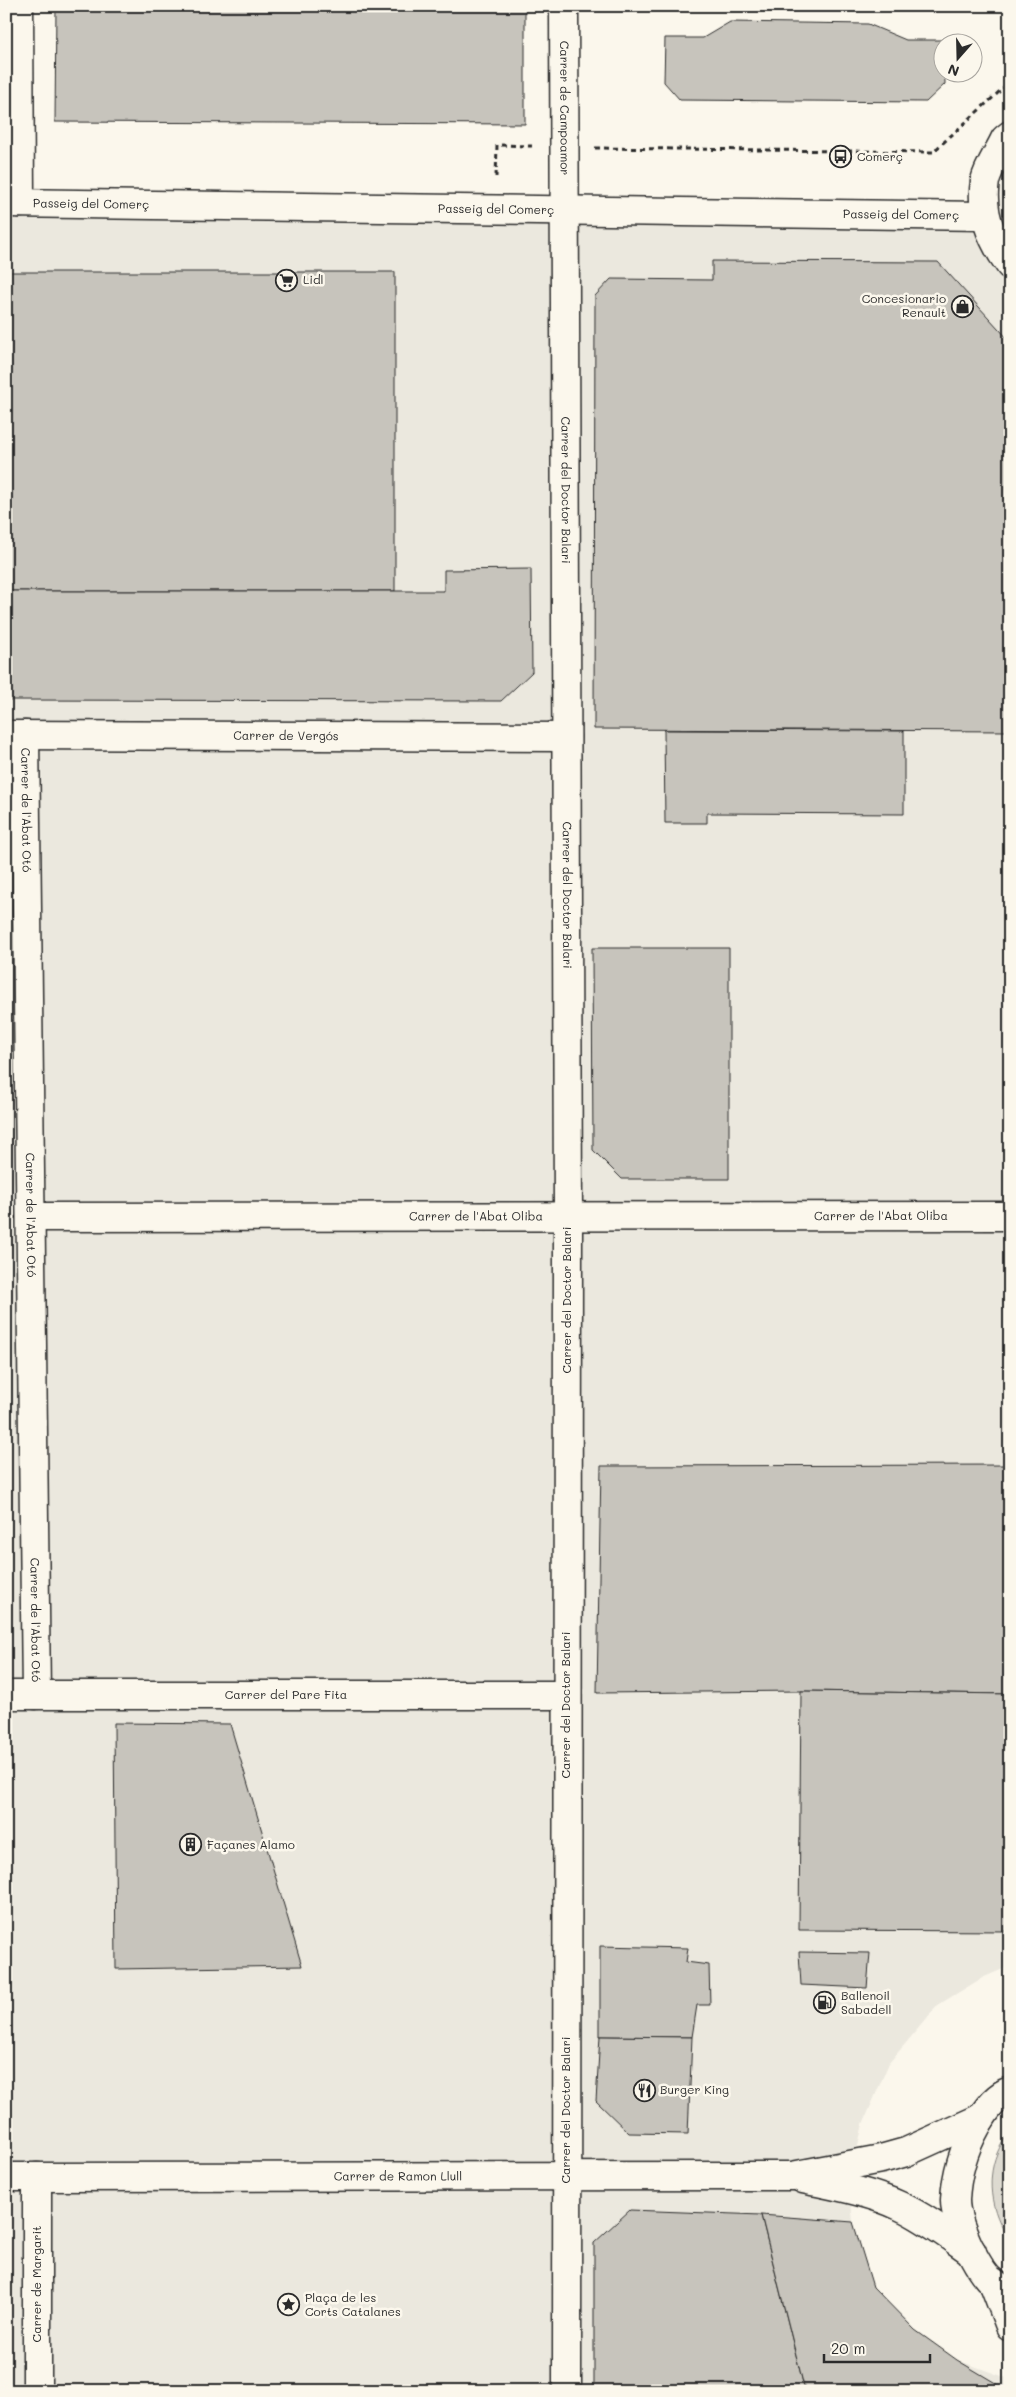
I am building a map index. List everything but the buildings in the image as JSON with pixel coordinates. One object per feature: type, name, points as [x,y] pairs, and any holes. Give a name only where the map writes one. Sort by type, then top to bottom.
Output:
[{"type":"street","points":[[13,203],[19,6]]},
{"type":"street","name":"Carrer de Campoamor","points":[[564,6],[564,210]]},
{"type":"street","points":[[1010,135],[1005,139],[986,181],[985,216],[997,248],[1010,265]]},
{"type":"street","name":"Passeig del Comerç","points":[[13,203],[985,216]]},
{"type":"street","name":"Carrer del Doctor Balari","points":[[564,210],[568,1217],[565,2176],[567,2391]]},
{"type":"street","name":"Carrer de Vergós","points":[[16,735],[566,737]]},
{"type":"street","name":"Carrer de l'Abat Otó","points":[[16,735],[32,1217],[36,1695]]},
{"type":"street","name":"Carrer de l'Abat Oliba","points":[[32,1217],[1010,1216]]},
{"type":"street","name":"Carrer del Pare Fita","points":[[6,1695],[566,1695]]},
{"type":"street","points":[[973,2253],[960,2223],[955,2202],[958,2178],[970,2138],[981,2118],[1008,2089]]},
{"type":"street","points":[[792,2176],[852,2165],[906,2152],[981,2118]]},
{"type":"street","points":[[792,2176],[876,2197],[900,2206],[930,2222],[973,2253],[1001,2287],[1010,2326]]},
{"type":"street","name":"Carrer de Ramon Llull","points":[[6,2177],[792,2176]]},
{"type":"street","name":"Carrer de Margarit","points":[[37,2177],[37,2391]]},
{"type":"shaded area","points":[[6,203],[985,216],[1010,265],[1010,1966],[982,1978],[938,2005],[889,2063],[863,2124],[849,2183],[853,2222],[873,2287],[915,2330],[957,2360],[1010,2379],[1010,2391],[6,2391]]},
{"type":"shaded area","points":[[1010,2132],[1010,2239],[1004,2232],[996,2212],[991,2188],[991,2176],[997,2153]]},
{"type":"place","name":"Comerç","points":[[841,157]]},
{"type":"place","name":"Lidl","points":[[287,280]]},
{"type":"place","name":"Concesionario Renault","points":[[962,306]]},
{"type":"place","name":"Façanes Alamo","points":[[191,1845]]},
{"type":"place","name":"Ballenoil Sabadell","points":[[825,2003]]},
{"type":"place","name":"Burger King","points":[[644,2090]]},
{"type":"place","name":"Plaça de les Corts Catalanes","points":[[289,2305]]}]
